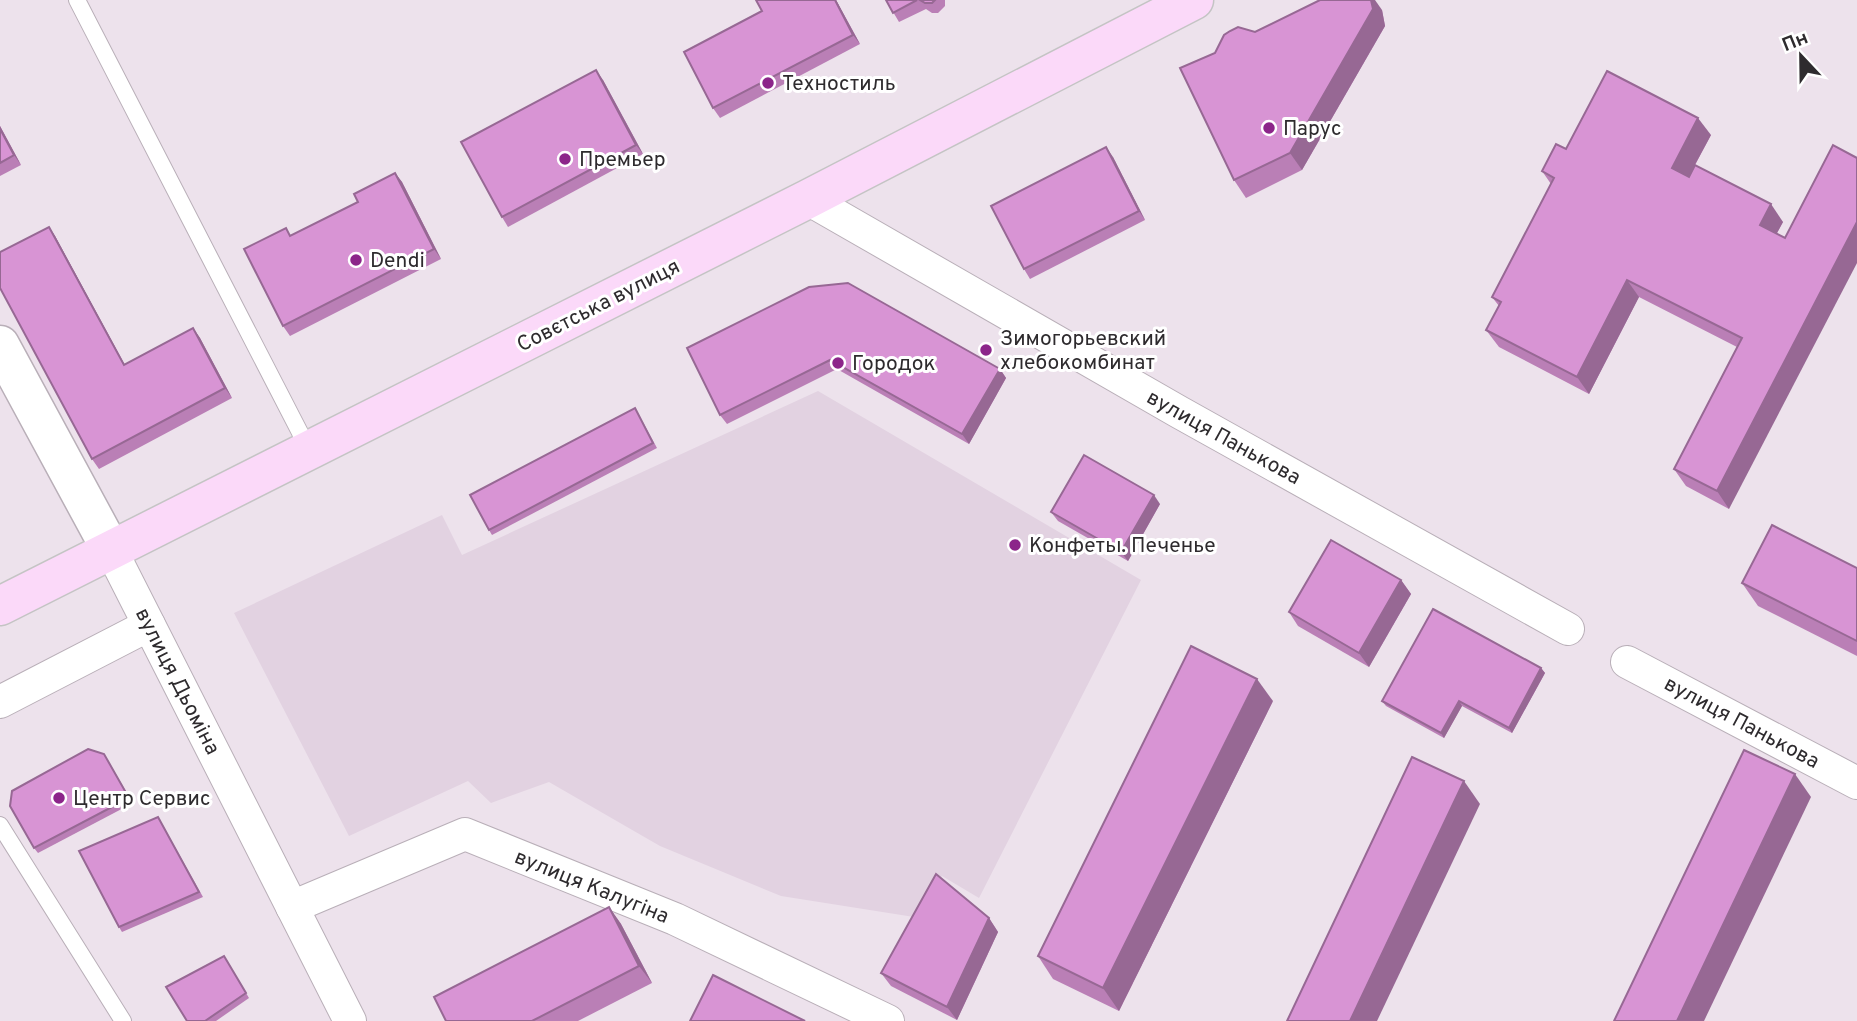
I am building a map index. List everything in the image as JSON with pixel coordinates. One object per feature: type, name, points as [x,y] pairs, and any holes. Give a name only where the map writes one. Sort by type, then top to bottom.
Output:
[{"type":"main road","name":"Совєтська вулиця","points":[[0,606],[808,199],[1194,0]]},
{"type":"street","name":"вулиця Панькова","points":[[808,199],[1179,412],[1568,629]]},
{"type":"street","name":"вулиця Дьоміна","points":[[0,345],[111,550],[350,1021]]},
{"type":"street","points":[[0,702],[149,625]]},
{"type":"street","name":"вулиця Панькова","points":[[1627,662],[1857,783]]},
{"type":"street","name":"вулиця Калугіна","points":[[292,907],[465,834],[675,919],[888,1021]]},
{"type":"lane","points":[[77,0],[309,450]]},
{"type":"lane","points":[[0,825],[124,1021]]},
{"type":"shaded area","points":[[818,391],[1141,580],[979,898],[942,876],[914,917],[781,896],[660,846],[549,782],[491,803],[468,781],[349,836],[234,613],[442,515],[462,555]]},
{"type":"building","points":[[756,0],[835,0],[853,35],[713,108],[684,52],[762,11]]},
{"type":"building","points":[[886,0],[917,0],[893,13]]},
{"type":"building","points":[[920,0],[935,0],[925,3]]},
{"type":"building","name":"Парус","points":[[1320,0],[1371,0],[1373,9],[1290,153],[1234,180],[1180,68],[1215,53],[1224,35],[1238,27],[1255,32]]},
{"type":"building","points":[[596,70],[636,145],[502,217],[461,142]]},
{"type":"building","points":[[1607,71],[1698,118],[1672,168],[1689,177],[1695,165],[1771,204],[1760,225],[1785,238],[1833,145],[1857,158],[1857,222],[1717,491],[1674,469],[1742,338],[1627,280],[1577,377],[1486,330],[1501,302],[1492,297],[1554,178],[1542,171],[1556,144],[1566,149]]},
{"type":"building","points":[[0,129],[14,155],[0,163]]},
{"type":"building","points":[[1106,147],[1139,211],[1024,269],[991,206]]},
{"type":"building","points":[[395,173],[434,249],[283,326],[244,249],[286,228],[290,236],[358,202],[354,194]]},
{"type":"building","points":[[49,227],[124,365],[193,328],[225,388],[92,459],[0,288],[0,252]]},
{"type":"building","name":"Городок","points":[[848,283],[1000,369],[962,434],[830,360],[720,415],[687,348],[809,287]]},
{"type":"building","points":[[635,408],[653,443],[489,530],[470,495]]},
{"type":"building","points":[[1084,455],[1154,495],[1121,552],[1051,512]]},
{"type":"building","points":[[1772,525],[1857,568],[1857,641],[1742,583]]},
{"type":"building","points":[[1331,540],[1401,580],[1359,653],[1289,612]]},
{"type":"building","points":[[1433,609],[1541,668],[1509,728],[1459,701],[1441,733],[1382,701]]},
{"type":"building","points":[[1191,646],[1257,679],[1103,988],[1038,956]]},
{"type":"building","points":[[88,749],[104,754],[129,798],[34,848],[10,806],[12,791]]},
{"type":"building","points":[[1744,750],[1795,774],[1677,1021],[1614,1021]]},
{"type":"building","points":[[1412,757],[1464,781],[1350,1021],[1287,1021]]},
{"type":"building","points":[[158,817],[199,892],[119,927],[79,851]]},
{"type":"building","points":[[936,874],[989,918],[947,1007],[881,973]]},
{"type":"building","points":[[609,907],[639,966],[532,1021],[446,1021],[434,997]]},
{"type":"building","points":[[224,956],[246,993],[205,1021],[187,1021],[166,987]]},
{"type":"building","points":[[713,975],[805,1021],[690,1021]]},
{"type":"place","name":"Техностиль","points":[[768,83]]},
{"type":"place","name":"Парус","points":[[1269,128]]},
{"type":"place","name":"Премьер","points":[[565,159]]},
{"type":"place","name":"Dendi","points":[[356,260]]},
{"type":"place","name":"Зимогорьевский хлебокомбинат","points":[[986,350]]},
{"type":"place","name":"Городок","points":[[838,363]]},
{"type":"place","name":"Конфеты. Печенье","points":[[1015,545]]},
{"type":"place","name":"Центр Сервис","points":[[59,798]]}]
